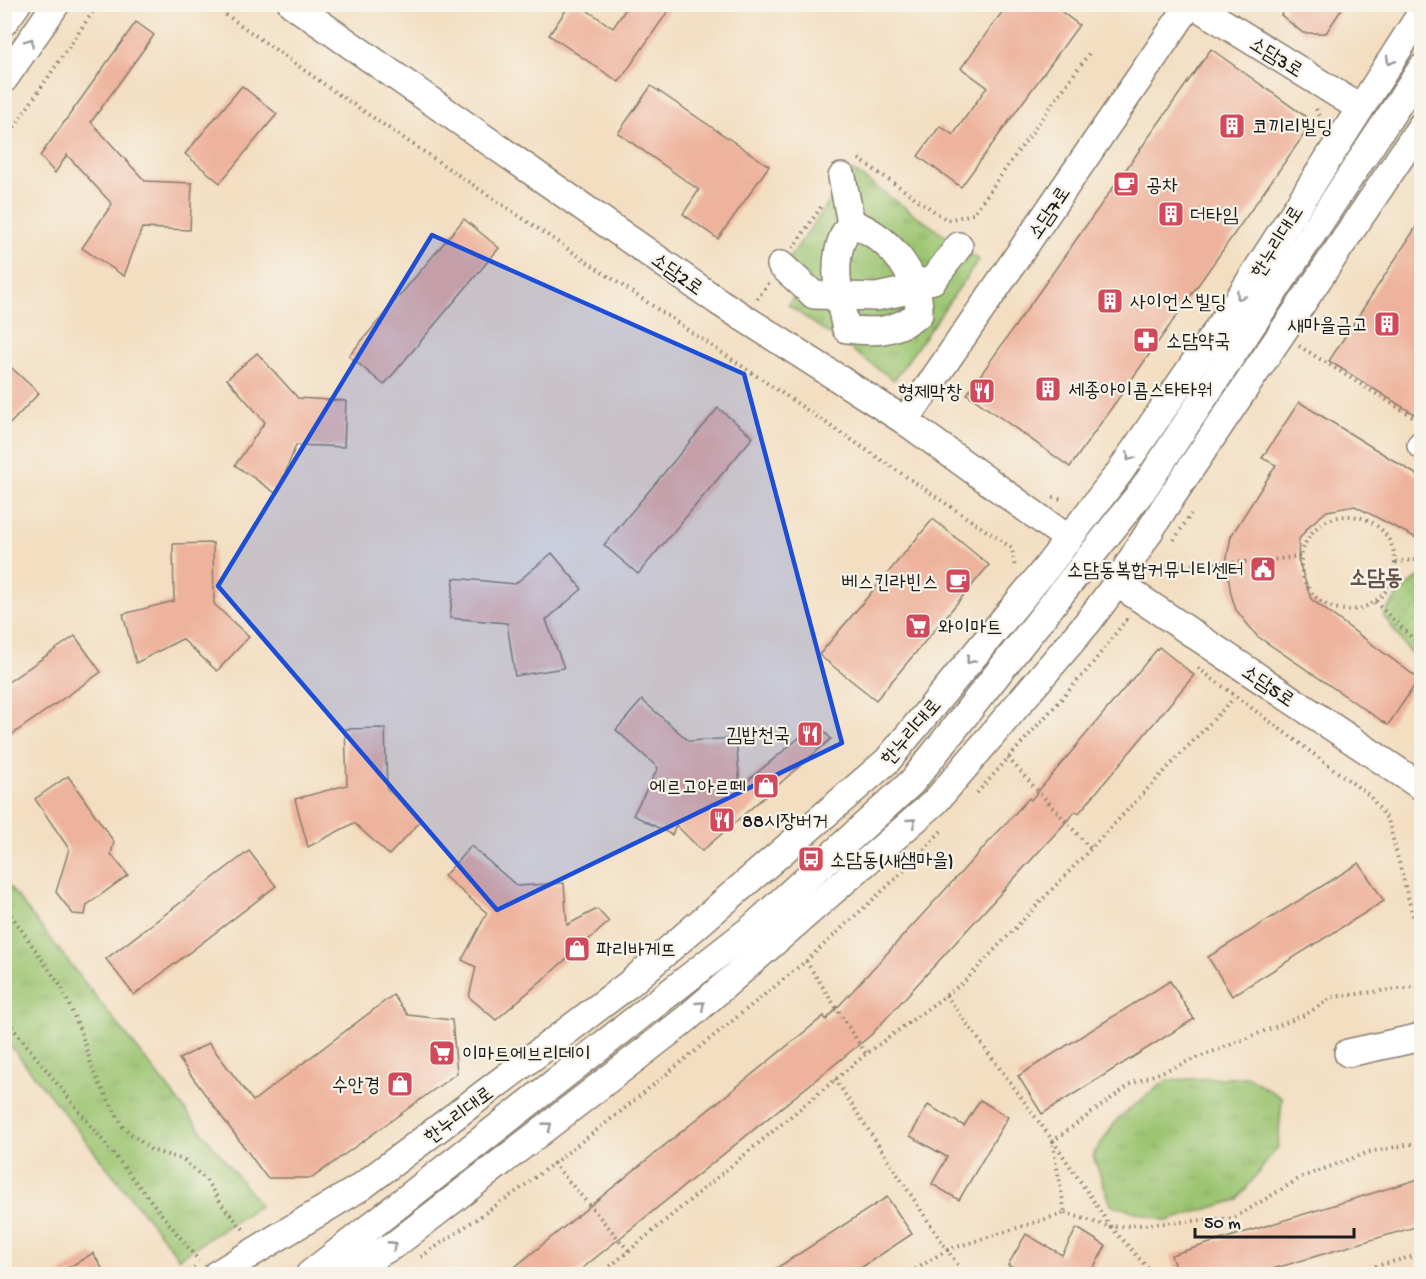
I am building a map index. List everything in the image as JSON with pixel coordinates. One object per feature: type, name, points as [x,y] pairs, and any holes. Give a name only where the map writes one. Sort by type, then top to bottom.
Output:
[{"type":"street","points":[[4,22],[17,4]]},
{"type":"street","points":[[4,79],[56,4]]},
{"type":"street","name":"소담2로","points":[[292,4],[720,302],[905,421],[1067,538]]},
{"type":"street","name":"소담7로","points":[[905,421],[1192,4]]},
{"type":"street","name":"소담3로","points":[[1192,4],[1360,108]]},
{"type":"street","name":"한누리대로","points":[[209,1266],[361,1187],[638,976],[887,760],[1047,567],[1119,473],[1241,295],[1422,12]]},
{"type":"street","points":[[310,1275],[751,929],[912,782],[1142,491],[1422,68]]},
{"type":"street","points":[[343,1275],[397,1243],[686,1019],[935,802],[1088,622],[1117,583],[1164,508],[1422,125]]},
{"type":"street","points":[[842,177],[851,223],[840,237],[837,286],[846,329],[889,331],[905,325],[919,314],[920,296],[915,284],[883,240],[869,230],[851,223]]},
{"type":"street","points":[[781,265],[814,295],[876,297],[905,291],[915,284],[933,280],[959,246]]},
{"type":"street","name":"소담5로","points":[[1117,583],[1422,787]]},
{"type":"street","points":[[1348,1053],[1422,1036]]},
{"type":"path","points":[[4,142],[99,4]]},
{"type":"path","points":[[211,4],[334,92],[1012,548],[1016,570],[1009,579]]},
{"type":"path","points":[[752,307],[856,157],[947,220],[973,214],[1090,52]]},
{"type":"path","points":[[1296,344],[1422,422]]},
{"type":"path","points":[[1358,516],[1381,528],[1392,544],[1396,562],[1390,585],[1375,602],[1352,610],[1328,606],[1310,590],[1301,568],[1301,556],[1305,544],[1321,524],[1332,518],[1358,516]]},
{"type":"path","points":[[1154,567],[1264,561],[1301,556]]},
{"type":"path","points":[[1396,562],[1422,560]]},
{"type":"path","points":[[1375,602],[1422,647]]},
{"type":"path","points":[[1126,620],[1135,626]]},
{"type":"path","points":[[1196,667],[1234,698],[1370,796],[1388,820],[1422,951]]},
{"type":"path","points":[[601,1275],[835,1079],[964,982],[1234,698]]},
{"type":"path","points":[[1008,758],[1090,849]]},
{"type":"path","points":[[4,905],[62,988],[81,1032],[94,1073],[123,1126],[151,1150],[184,1160],[207,1180],[222,1205],[247,1234],[255,1229]]},
{"type":"path","points":[[806,961],[866,1054]]},
{"type":"path","points":[[1053,1141],[1131,1084],[1305,1015],[1333,997],[1422,986]]},
{"type":"path","points":[[946,995],[1053,1141],[1111,1227],[1153,1275]]},
{"type":"path","points":[[4,1017],[209,1266],[183,1275]]},
{"type":"path","points":[[835,1079],[965,1275]]},
{"type":"path","points":[[1053,1141],[1065,1213]]},
{"type":"path","points":[[909,1275],[947,1250],[1065,1213],[1111,1227],[1234,1218],[1302,1177],[1369,1152],[1422,1142]]},
{"type":"path","points":[[553,1163],[630,1251]]},
{"type":"path","points":[[1346,1275],[1422,1254]]},
{"type":"highlighted area","points":[[432,235],[744,374],[842,743],[497,910],[218,586]]},
{"type":"green space","points":[[852,170],[979,260],[894,380],[788,305],[808,276],[787,261]]},
{"type":"green space","points":[[1421,575],[1421,663],[1416,660],[1383,616],[1400,592]]},
{"type":"green space","points":[[4,880],[260,1205],[179,1258],[5,1039]]},
{"type":"green space","points":[[1248,1077],[1282,1098],[1278,1147],[1237,1200],[1167,1221],[1111,1205],[1093,1155],[1118,1118],[1167,1080]]},
{"type":"building","points":[[570,4],[578,4],[613,28],[629,4],[673,4],[619,82],[549,35]]},
{"type":"building","points":[[1008,4],[1051,4],[1079,25],[961,187],[918,156],[940,126],[953,135],[987,87],[961,68]]},
{"type":"building","points":[[1288,4],[1345,4],[1326,33],[1303,33],[1281,15]]},
{"type":"building","points":[[136,22],[154,35],[91,122],[145,181],[192,183],[190,230],[142,228],[124,276],[82,248],[112,204],[67,155],[55,173],[40,156]]},
{"type":"building","points":[[1211,49],[1313,122],[1070,467],[967,394]]},
{"type":"building","points":[[242,86],[277,114],[220,183],[185,154]]},
{"type":"building","points":[[651,86],[769,166],[718,239],[683,214],[699,190],[618,133]]},
{"type":"building","name":"새마을금고","points":[[1422,218],[1422,419],[1329,361]]},
{"type":"building","points":[[464,219],[499,248],[384,385],[349,356]]},
{"type":"building","points":[[257,353],[298,398],[346,401],[344,447],[296,445],[277,494],[235,465],[265,422],[227,379]]},
{"type":"building","points":[[4,361],[39,393],[4,430]]},
{"type":"building","name":"소담동복합커뮤니티센터","points":[[1299,402],[1422,478],[1422,541],[1355,506],[1327,511],[1310,525],[1299,539],[1298,559],[1311,599],[1419,679],[1388,725],[1257,636],[1236,610],[1231,594],[1226,563],[1231,536],[1276,465],[1262,458]]},
{"type":"building","points":[[718,408],[753,437],[638,574],[604,545]]},
{"type":"building","points":[[933,519],[989,565],[876,700],[819,655]]},
{"type":"building","points":[[213,543],[214,604],[249,637],[217,671],[182,639],[136,663],[123,614],[174,601],[173,544]]},
{"type":"building","points":[[552,553],[582,589],[546,620],[564,668],[515,676],[507,623],[450,618],[454,578],[515,584]]},
{"type":"building","points":[[75,636],[101,672],[4,740],[4,685]]},
{"type":"building","points":[[1159,647],[1194,675],[1079,813],[1076,811],[871,1035],[574,1275],[505,1275],[824,1016],[826,1020],[1029,798],[1031,800]]},
{"type":"building","points":[[642,700],[689,741],[736,738],[740,787],[817,723],[831,739],[702,851],[676,825],[672,835],[633,815],[658,768],[616,730]]},
{"type":"building","points":[[385,728],[387,789],[421,821],[389,855],[354,823],[308,847],[295,799],[347,785],[345,729]]},
{"type":"building","points":[[68,776],[114,842],[111,854],[128,875],[87,905],[85,915],[73,914],[56,892],[69,849],[35,799]]},
{"type":"building","points":[[471,846],[517,886],[564,883],[567,925],[597,909],[609,922],[496,1020],[469,997],[476,967],[462,960],[487,913],[444,876]]},
{"type":"building","points":[[249,851],[276,886],[134,995],[106,959]]},
{"type":"building","points":[[1359,863],[1384,901],[1232,996],[1208,957]]},
{"type":"building","points":[[1170,981],[1194,1019],[1042,1114],[1018,1076]]},
{"type":"building","points":[[393,995],[408,1015],[452,1020],[457,1073],[312,1178],[267,1178],[179,1059],[209,1043],[253,1101]]},
{"type":"building","points":[[980,1100],[1008,1117],[959,1200],[932,1184],[947,1157],[910,1136],[928,1105],[964,1126]]},
{"type":"building","points":[[1422,1178],[1422,1225],[1269,1270],[1270,1275],[1177,1275],[1171,1255]]},
{"type":"building","points":[[887,1197],[912,1234],[850,1275],[766,1275]]},
{"type":"building","points":[[1077,1228],[1106,1246],[1089,1275],[1024,1275],[1008,1265],[1026,1234],[1062,1255]]},
{"type":"building","points":[[93,1253],[106,1275],[56,1275]]},
{"type":"place","name":"코끼리빌딩","points":[[1232,126]]},
{"type":"place","name":"공차","points":[[1126,184]]},
{"type":"place","name":"더타임","points":[[1171,214]]},
{"type":"place","name":"사이언스빌딩","points":[[1110,301]]},
{"type":"place","name":"새마을금고","points":[[1387,324]]},
{"type":"place","name":"소담약국","points":[[1146,340]]},
{"type":"place","name":"세종아이콤스타타워","points":[[1048,389]]},
{"type":"place","name":"형제막창","points":[[982,391]]},
{"type":"place","name":"소담동복합커뮤니티센터","points":[[1263,569]]},
{"type":"place","name":"베스킨라빈스","points":[[958,581]]},
{"type":"place","name":"와이마트","points":[[918,626]]},
{"type":"place","name":"김밥천국","points":[[810,734]]},
{"type":"place","name":"에르고아르떼","points":[[766,786]]},
{"type":"place","name":"88시장버거","points":[[722,820]]},
{"type":"place","name":"소담동(새샘마을)","points":[[811,859]]},
{"type":"place","name":"파리바게뜨","points":[[577,949]]},
{"type":"place","name":"이마트에브리데이","points":[[442,1053]]},
{"type":"place","name":"수안경","points":[[400,1084]]},
{"type":"district","name":"소담동","points":[[1376,576]]}]
